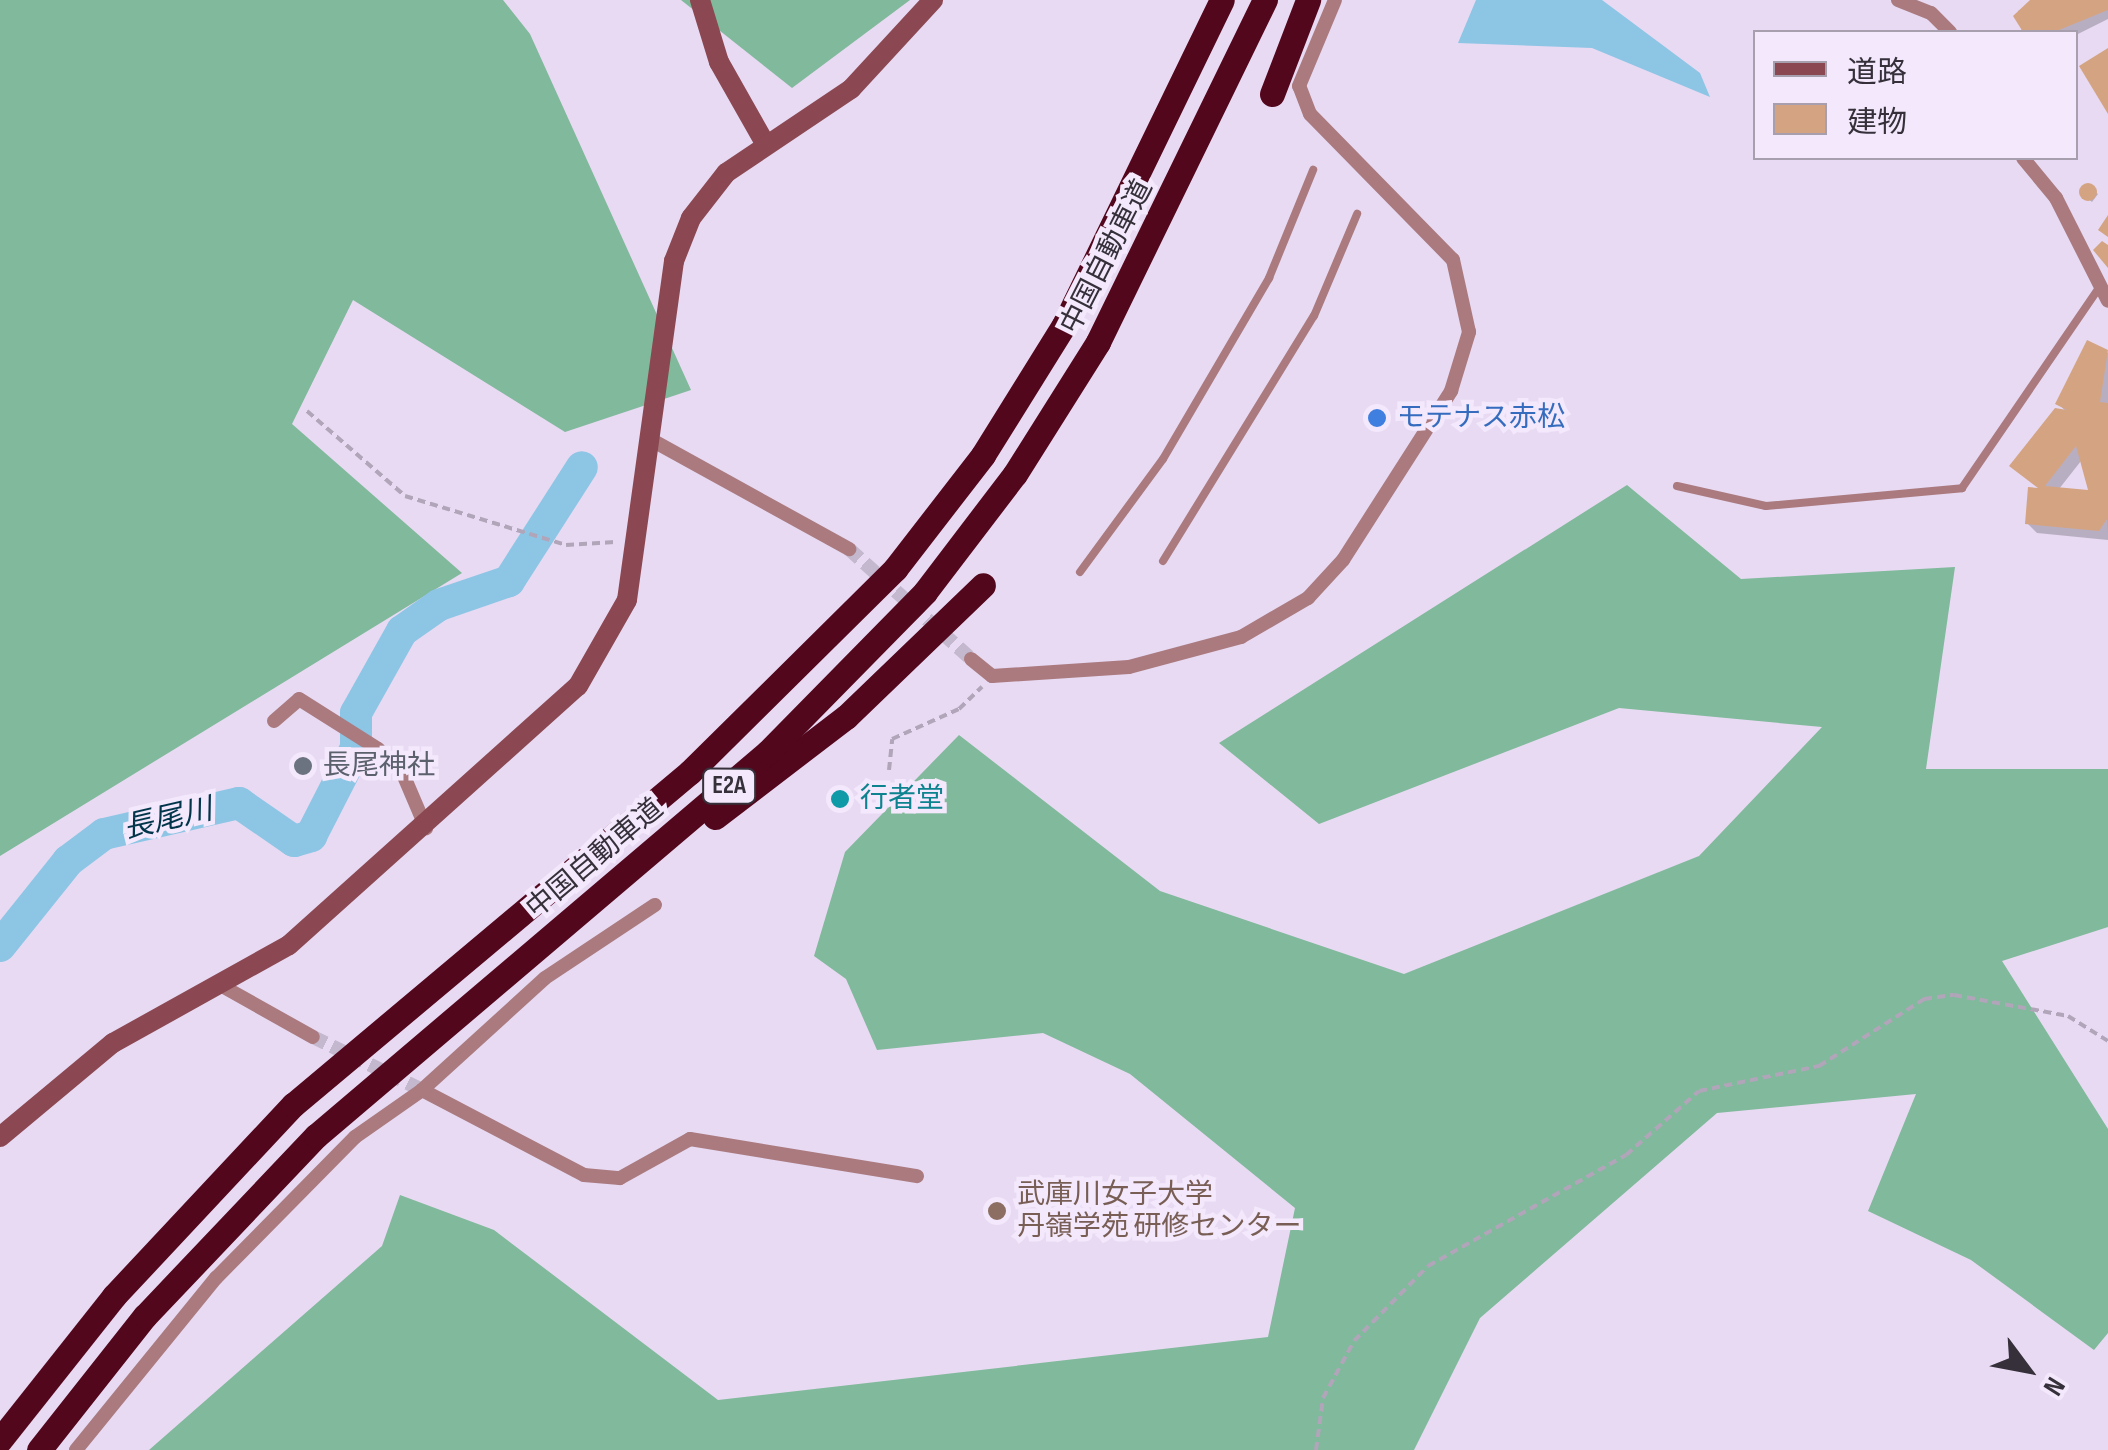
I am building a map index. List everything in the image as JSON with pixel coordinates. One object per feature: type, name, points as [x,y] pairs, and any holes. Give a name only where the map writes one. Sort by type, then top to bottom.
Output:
[{"type":"highway","points":[[1174,103],[1214,0]]},
{"type":"highway","name":"中国自動車道","points":[[0,1440],[149,1256],[293,1106],[730,735],[895,569],[1035,375],[1174,103],[1222,0]]},
{"type":"highway","name":"中国自動車道","points":[[39,1450],[258,1193],[825,699],[974,532],[1098,342],[1265,0]]},
{"type":"highway","points":[[1272,94],[1308,0]]},
{"type":"highway","points":[[588,905],[846,717],[983,585]]},
{"type":"street","points":[[700,0],[719,62],[766,146]]},
{"type":"street","points":[[0,1137],[102,1051],[289,946],[426,828],[597,660],[627,600],[674,260],[691,218],[726,173],[851,89],[932,0]]},
{"type":"street","points":[[970,659],[992,676],[1187,655],[1308,598],[1364,530],[1452,391],[1469,332],[1452,260],[1310,114],[1299,86],[1335,0]]},
{"type":"street","points":[[1898,0],[1932,12],[1948,30]]},
{"type":"street","points":[[2025,160],[2071,223],[2108,301]]},
{"type":"street","points":[[648,438],[849,549]]},
{"type":"street","points":[[274,721],[300,699],[378,749],[403,774],[426,828]]},
{"type":"street","points":[[76,1450],[216,1278],[355,1137],[422,1090],[545,978],[656,905]]},
{"type":"street","points":[[222,986],[312,1037]]},
{"type":"street","points":[[422,1090],[584,1175],[620,1178],[690,1138],[917,1176]]},
{"type":"lane","points":[[1080,572],[1163,460],[1269,278],[1313,170]]},
{"type":"lane","points":[[1163,561],[1314,316],[1357,214]]},
{"type":"lane","points":[[1677,486],[1766,506],[1962,488],[2099,288]]},
{"type":"path","points":[[306,411],[405,496],[566,544],[634,546]]},
{"type":"path","points":[[889,770],[892,738],[959,709],[992,676]]},
{"type":"path","points":[[1316,1450],[1323,1398],[1354,1341],[1428,1266],[1588,1180],[1699,1091],[1818,1066],[1924,999],[1954,994],[2068,1016],[2108,1041]]},
{"type":"green space","points":[[0,0],[503,0],[530,34],[691,390],[565,432],[353,300],[292,424],[462,573],[0,856]]},
{"type":"green space","points":[[681,0],[910,0],[792,88]]},
{"type":"green space","points":[[1627,485],[1741,579],[1955,567],[1926,769],[2108,769],[2108,927],[2002,961],[2108,1129],[2108,1333],[2094,1350],[1971,1260],[1868,1211],[1916,1094],[1717,1113],[1480,1318],[1414,1450],[149,1450],[382,1246],[400,1195],[494,1230],[718,1400],[1268,1337],[1295,1208],[1130,1074],[1043,1033],[877,1050],[846,979],[814,956],[845,852],[959,735],[1160,891],[1404,974],[1699,856],[1822,727],[1619,708],[1319,824],[1219,743]]},
{"type":"water","points":[[1476,0],[1602,0],[1700,73],[1710,97],[1592,48],[1458,43]]},
{"type":"building","points":[[2030,0],[2108,0],[2108,10],[2059,30],[2022,30],[2013,16]]},
{"type":"building","points":[[2108,48],[2108,114],[2079,66]]},
{"type":"building","points":[[2088,183],[2097,192],[2088,201],[2079,192]]},
{"type":"building","points":[[2108,215],[2108,237],[2098,230]]},
{"type":"building","points":[[2102,241],[2108,245],[2108,268],[2093,250]]},
{"type":"building","points":[[2087,340],[2108,350],[2100,402],[2108,403],[2108,534],[2107,519],[2099,531],[2025,524],[2028,487],[2038,488],[2009,466],[2055,408],[2067,410],[2055,404]],"holes":[[[2076,446],[2088,490],[2045,486]]]},
{"type":"waterway","name":"長尾川","points":[[0,946],[68,861],[104,834],[239,803],[294,841],[311,836],[356,748],[356,713],[402,631],[439,605],[509,581],[582,467]]},
{"type":"tunnel","points":[[849,549],[971,659]]},
{"type":"tunnel","points":[[313,1037],[422,1090]]},
{"type":"place","name":"モテナス赤松","points":[[1377,418]]},
{"type":"place","name":"長尾神社","points":[[303,766]]},
{"type":"place","name":"行者堂","points":[[840,799]]},
{"type":"place","name":"武庫川女子大学 丹嶺学苑 研修センター","points":[[997,1211]]}]
